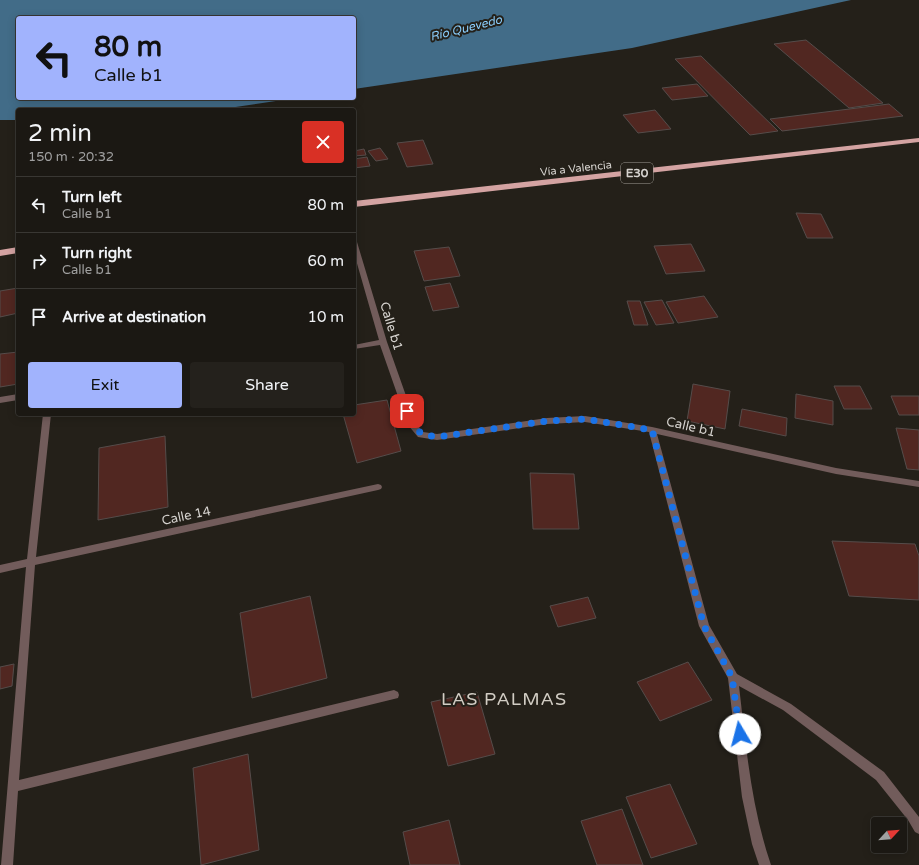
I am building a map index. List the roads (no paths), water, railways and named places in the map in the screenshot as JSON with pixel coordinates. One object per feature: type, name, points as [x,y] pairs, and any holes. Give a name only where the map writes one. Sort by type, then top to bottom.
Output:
[{"type":"highway","name":"Vía a Valencia","points":[[356,204],[919,140]]},
{"type":"highway","points":[[0,253],[16,250]]},
{"type":"street","name":"Calle b1","points":[[356,249],[383,342],[412,425],[421,435],[437,437],[547,421],[585,419],[652,430],[836,471],[919,484]]},
{"type":"street","points":[[356,347],[383,342]]},
{"type":"street","points":[[0,400],[16,397]]},
{"type":"street","points":[[7,865],[31,562],[47,416]]},
{"type":"street","points":[[652,430],[704,626],[732,677],[749,805],[756,841],[765,865]]},
{"type":"street","name":"Calle 14","points":[[0,569],[378,487]]},
{"type":"street","points":[[732,677],[788,707],[880,776],[912,816],[919,828]]},
{"type":"street","points":[[13,786],[394,695]]},
{"type":"water","name":"Río Quevedo","points":[[0,0],[851,0],[632,48],[356,89],[356,16],[16,16],[16,100],[282,100],[228,108],[16,108],[16,120],[0,120]]},
{"type":"district","name":"LAS PALMAS","points":[[504,699]]}]
